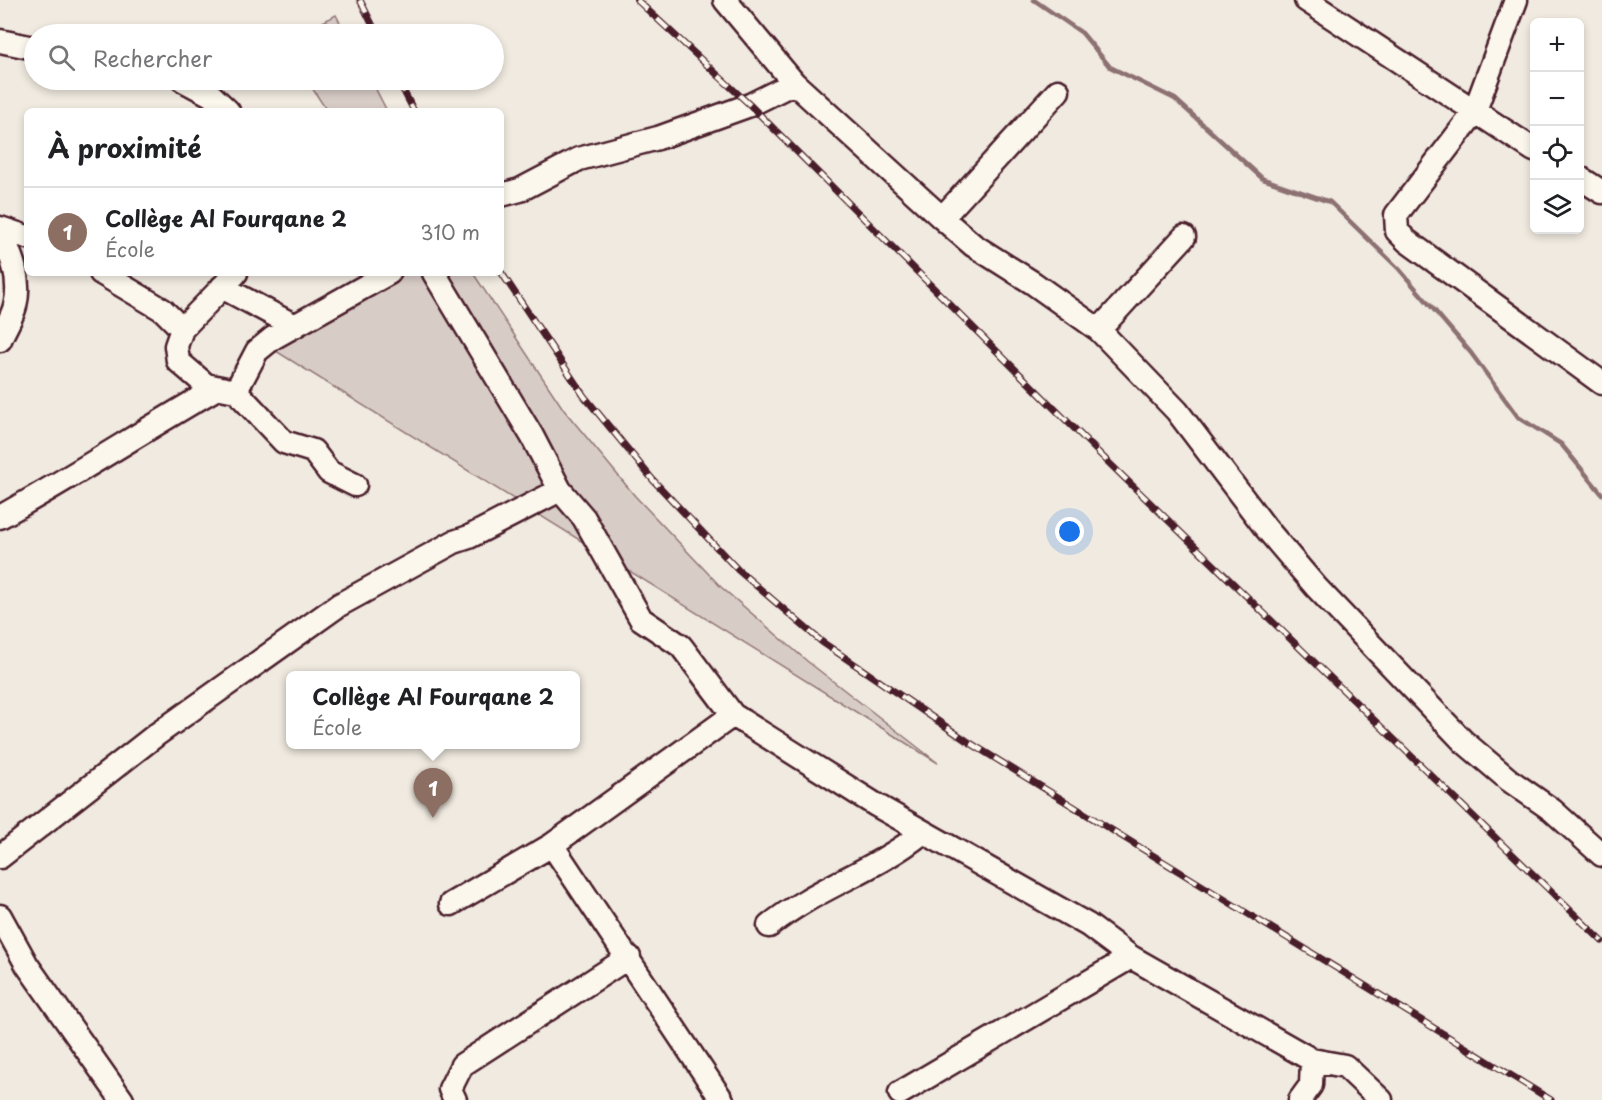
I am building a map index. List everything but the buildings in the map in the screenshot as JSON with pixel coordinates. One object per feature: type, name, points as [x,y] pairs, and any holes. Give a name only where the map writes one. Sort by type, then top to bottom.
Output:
[{"type":"street","points":[[725,0],[794,83],[942,218],[973,245],[1033,283],[1099,330],[1177,411],[1265,526],[1316,587],[1462,741],[1509,780],[1552,810],[1602,855]]},
{"type":"street","points":[[1306,0],[1530,148]]},
{"type":"street","points":[[1516,0],[1473,112],[1396,215],[1397,231],[1407,241],[1602,383]]},
{"type":"street","points":[[0,41],[24,46]]},
{"type":"street","points":[[504,194],[520,190],[579,159],[658,138],[750,105],[794,83]]},
{"type":"street","points":[[202,90],[225,108]]},
{"type":"street","points":[[942,218],[1058,91]]},
{"type":"street","points":[[1583,180],[1602,192]]},
{"type":"street","points":[[0,229],[24,236]]},
{"type":"street","points":[[0,229],[13,260],[18,283],[15,307],[0,340]]},
{"type":"street","points":[[1099,330],[1184,237]]},
{"type":"street","points":[[106,276],[163,310],[183,329]]},
{"type":"street","points":[[0,517],[58,485],[131,438],[226,389],[256,351],[295,326],[384,276]]},
{"type":"street","points":[[436,276],[532,436],[560,490],[584,518],[633,601],[641,620],[681,646],[733,715],[922,833],[1089,925],[1131,957],[1312,1060],[1345,1066],[1381,1100]]},
{"type":"street","points":[[295,326],[229,280],[183,329],[176,346],[178,361],[206,385],[226,389],[284,442],[313,451],[329,472],[355,485]]},
{"type":"street","points":[[0,857],[156,735],[339,605],[454,542],[469,537],[560,490]]},
{"type":"street","points":[[451,904],[552,845],[733,715]]},
{"type":"street","points":[[769,926],[781,916],[898,852],[922,833]]},
{"type":"street","points":[[552,845],[629,957],[722,1100]]},
{"type":"street","points":[[0,916],[27,965],[122,1100]]},
{"type":"street","points":[[455,1100],[450,1089],[462,1065],[629,957]]},
{"type":"street","points":[[900,1094],[1131,957]]},
{"type":"street","points":[[1300,1100],[1311,1085],[1312,1060]]},
{"type":"shaded area","points":[[336,15],[341,24],[319,24]]},
{"type":"shaded area","points":[[313,90],[376,90],[385,108],[325,108]]},
{"type":"shaded area","points":[[366,276],[475,276],[564,410],[635,496],[721,587],[807,661],[938,763],[263,343]]},
{"type":"waterway","points":[[1034,0],[1082,33],[1110,67],[1175,99],[1263,179],[1330,202],[1399,269],[1471,353],[1518,417],[1561,444],[1602,494]]},
{"type":"railway","points":[[360,0],[372,24]]},
{"type":"railway","points":[[637,0],[750,105],[1106,460],[1602,941]]},
{"type":"railway","points":[[403,90],[412,108]]},
{"type":"railway","points":[[504,276],[584,396],[653,480],[738,570],[822,642],[967,741],[1551,1100]]},
{"type":"place","name":"Collège Al Fourqane 2","points":[[433,818]]}]
